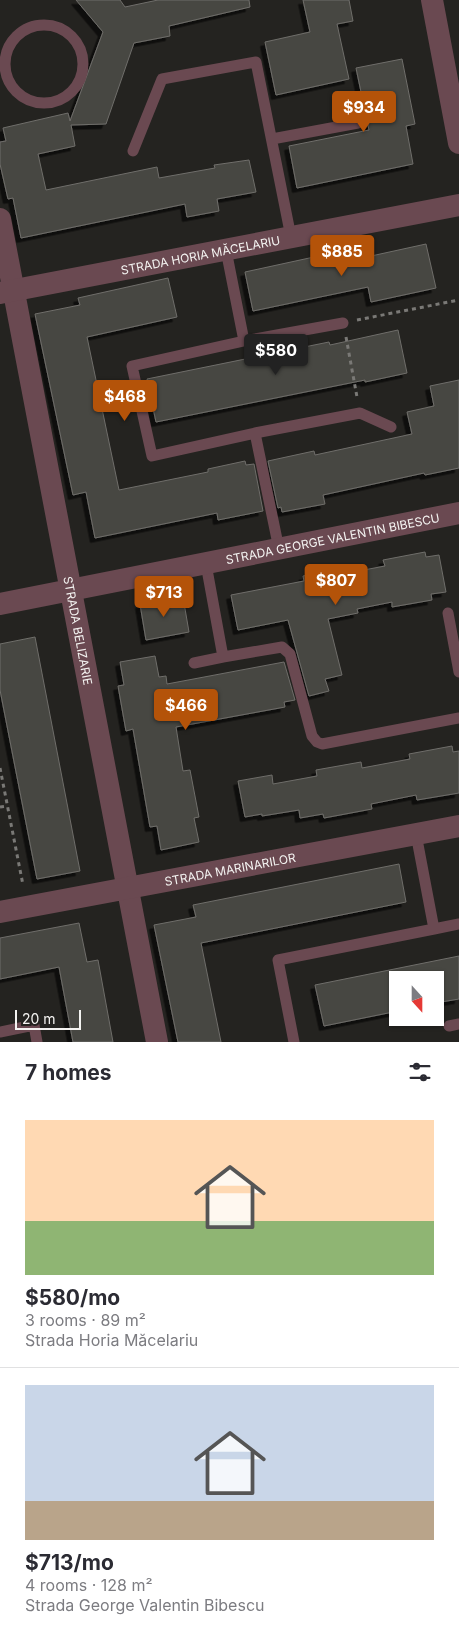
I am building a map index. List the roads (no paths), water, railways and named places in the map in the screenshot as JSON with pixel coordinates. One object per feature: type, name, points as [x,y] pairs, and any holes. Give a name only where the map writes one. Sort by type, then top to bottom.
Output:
[{"type":"street","points":[[432,0],[459,144]]},
{"type":"street","name":"STRADA HORIA MĂCELARIU","points":[[7,292],[459,205]]},
{"type":"street","name":"STRADA BELIZARIE","points":[[0,219],[7,292],[70,590],[156,1042]]},
{"type":"street","name":"STRADA GEORGE VALENTIN BIBESCU","points":[[0,604],[459,514]]},
{"type":"street","name":"STRADA MARINARILOR","points":[[0,912],[459,826]]},
{"type":"lane","points":[[38,25],[50,25],[63,29],[73,37],[80,47],[83,60],[82,73],[77,85],[68,95],[57,101],[44,103],[31,101],[19,95],[10,85],[2,62],[8,47],[15,37],[25,29],[38,25]]},
{"type":"lane","points":[[133,151],[162,79],[256,62],[291,237]]},
{"type":"lane","points":[[272,139],[358,123]]},
{"type":"lane","points":[[226,250],[244,341]]},
{"type":"lane","points":[[343,323],[244,341],[132,366],[152,456],[255,433],[360,413],[390,427]]},
{"type":"lane","points":[[255,433],[279,549]]},
{"type":"lane","points":[[206,564],[224,657]]},
{"type":"lane","points":[[448,614],[459,672]]},
{"type":"lane","points":[[194,663],[282,647],[287,650],[290,654],[312,736],[317,742],[322,744],[459,718]]},
{"type":"lane","points":[[416,834],[434,929]]},
{"type":"lane","points":[[294,1042],[278,960],[459,924]]},
{"type":"lane","points":[[0,1032],[34,1025],[37,1042]]}]
